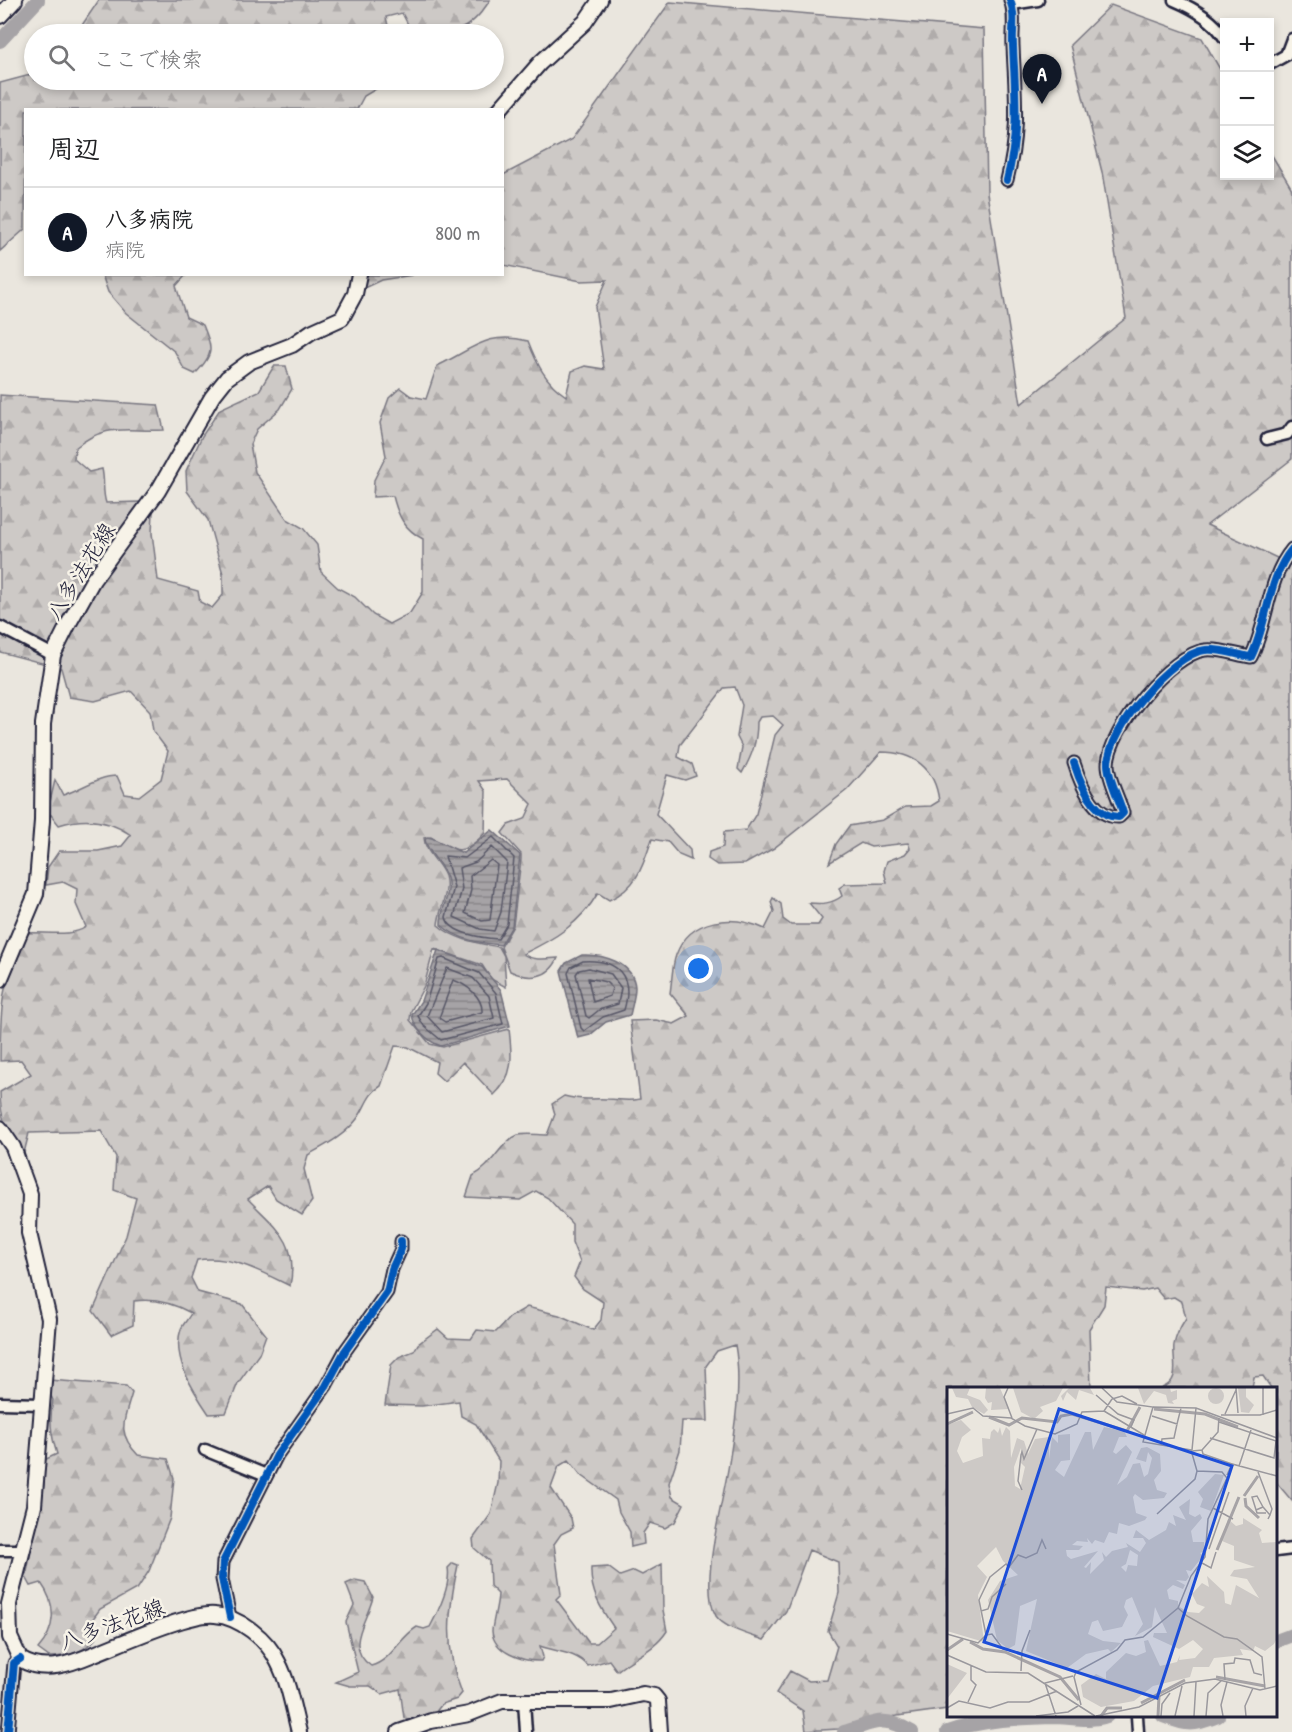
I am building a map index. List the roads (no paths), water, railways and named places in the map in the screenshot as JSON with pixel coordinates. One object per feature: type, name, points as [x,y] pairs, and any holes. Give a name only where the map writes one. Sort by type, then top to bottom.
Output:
[{"type":"main road","points":[[2,14],[15,0]]},
{"type":"main road","points":[[501,108],[540,63],[585,22],[600,0]]},
{"type":"main road","name":"八多法花線","points":[[0,980],[36,894],[42,821],[43,724],[54,655],[93,580],[158,490],[212,397],[226,378],[249,362],[292,345],[311,332],[342,318],[355,294],[359,276]]},
{"type":"main road","points":[[0,1128],[13,1147],[30,1194],[29,1233],[49,1319],[34,1506],[9,1604],[10,1637],[20,1659]]},
{"type":"main road","name":"八多法花線","points":[[20,1659],[39,1667],[69,1664],[183,1621],[213,1614],[230,1617]]},
{"type":"main road","points":[[230,1617],[265,1642],[276,1657],[299,1732]]},
{"type":"main road","points":[[399,1732],[431,1721],[469,1714],[490,1703],[611,1701],[649,1695],[658,1701],[660,1732]]},
{"type":"street","points":[[1007,180],[1017,132],[1011,2],[1038,0]]},
{"type":"street","points":[[1174,0],[1190,7],[1212,22],[1220,32]]},
{"type":"street","points":[[1274,61],[1290,51],[1292,39]]},
{"type":"street","points":[[1267,439],[1287,434],[1292,427]]},
{"type":"street","points":[[1074,763],[1082,787],[1097,806],[1114,817],[1119,817],[1123,813],[1108,767],[1116,736],[1127,717],[1141,698],[1190,654],[1206,649],[1251,657],[1259,641],[1272,590],[1284,558],[1292,549]]},
{"type":"street","points":[[0,627],[54,655]]},
{"type":"street","points":[[230,1617],[222,1579],[223,1562],[277,1455],[326,1386],[345,1351],[387,1292],[401,1241]]},
{"type":"street","points":[[0,1403],[42,1404]]},
{"type":"street","points":[[205,1450],[266,1475]]},
{"type":"street","points":[[0,1550],[21,1550]]},
{"type":"street","points":[[1277,1551],[1292,1550]]},
{"type":"street","points":[[8,1732],[14,1663],[20,1659]]},
{"type":"street","points":[[524,1701],[526,1732]]},
{"type":"street","points":[[1137,1717],[1138,1732]]},
{"type":"water","points":[[492,830],[520,855],[512,926],[501,945],[477,942],[462,937],[441,925],[447,895],[447,878],[425,840],[427,837],[432,838],[463,853]]},
{"type":"water","points":[[438,950],[482,967],[501,990],[510,1026],[441,1046],[422,1034],[412,1015],[421,1001]]},
{"type":"water","points":[[582,955],[607,958],[623,966],[633,978],[635,990],[630,1015],[606,1022],[590,1035],[578,1038],[561,971],[566,963]]},
{"type":"waterway","points":[[0,41],[38,0]]},
{"type":"waterway","points":[[1277,1641],[1292,1635]]},
{"type":"waterway","points":[[947,1732],[986,1722],[1052,1717]]},
{"type":"waterway","points":[[1052,1717],[1087,1719],[1104,1717]]},
{"type":"waterway","points":[[1166,1717],[1190,1724],[1215,1717]]},
{"type":"waterway","points":[[844,1732],[878,1722],[893,1723],[912,1732]]},
{"type":"place","name":"八多病院","points":[[1042,104]]}]
